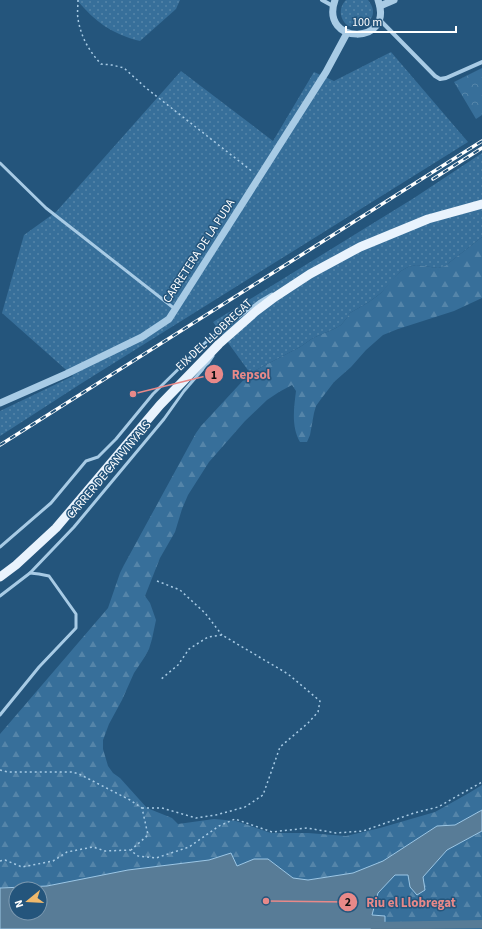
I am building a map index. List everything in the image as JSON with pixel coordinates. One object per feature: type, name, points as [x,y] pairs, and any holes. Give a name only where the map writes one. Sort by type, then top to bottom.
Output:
[{"type":"main road","name":"EIX DEL LLOBREGAT","points":[[0,577],[16,565],[56,528],[155,410],[219,344],[255,312],[297,282],[360,246],[428,219],[482,204]]},
{"type":"street","points":[[322,0],[334,3],[333,14],[335,22],[346,33],[353,35],[360,35],[372,30],[380,19],[381,13],[379,3],[394,0]]},
{"type":"street","points":[[380,19],[435,76],[440,79],[446,78],[482,62]]},
{"type":"street","name":"CARRETERA DE LA PUDA","points":[[0,403],[66,374],[142,337],[169,319],[326,72],[346,33]]},
{"type":"lane","points":[[0,163],[46,208],[175,309]]},
{"type":"lane","points":[[0,547],[51,503],[86,461],[98,457],[116,439],[153,394],[207,342],[260,301],[297,282]]},
{"type":"lane","name":"CARRER DE CAN VINYALS","points":[[0,596],[30,573],[74,527],[164,419],[209,362],[219,344]]},
{"type":"lane","points":[[0,715],[39,667],[76,628],[76,614],[49,576],[30,573]]},
{"type":"path","points":[[78,0],[78,18],[86,44],[92,55],[101,64],[124,68],[146,88],[260,177]]},
{"type":"path","points":[[0,770],[8,772],[72,772],[79,774],[130,800],[142,808],[162,808],[196,818],[216,815],[245,807],[263,795],[280,747],[308,724],[318,712],[320,701],[288,674],[222,636],[205,613],[180,590],[157,581]]},
{"type":"path","points":[[160,680],[178,665],[189,649],[208,637],[222,636]]},
{"type":"path","points":[[130,850],[138,856],[156,858],[189,847],[219,826],[235,818],[272,832],[308,828],[336,833],[364,831],[414,813],[438,807],[482,782]]},
{"type":"path","points":[[0,861],[5,860],[22,867],[53,861],[67,852],[93,847],[106,851],[130,850],[148,835],[142,808]]},
{"type":"green space","points":[[77,0],[180,0],[176,9],[140,41],[121,35],[97,21]]},
{"type":"green space","points":[[346,0],[368,0],[372,8],[372,16],[364,26],[350,26],[344,22],[341,11],[342,5]]},
{"type":"green space","points":[[391,52],[468,142],[82,383],[0,436],[0,411],[73,376],[2,313],[24,235],[56,212],[181,71],[273,141],[314,72],[334,81]]},
{"type":"green space","points":[[482,68],[482,115],[476,119],[454,82]]},
{"type":"green space","points":[[482,153],[482,237],[445,266],[438,268],[416,265],[401,271],[381,293],[350,313],[341,325],[313,338],[300,347],[250,373],[213,322],[414,198]]},
{"type":"green space","points":[[482,237],[482,298],[454,311],[383,335],[334,382],[316,406],[310,435],[307,442],[300,442],[295,430],[294,417],[296,391],[292,385],[267,400],[245,421],[209,462],[188,495],[175,532],[160,558],[145,596],[150,603],[156,620],[152,639],[149,649],[134,673],[109,724],[103,740],[103,749],[108,766],[113,773],[120,778],[147,808],[172,818],[178,824],[214,819],[236,821],[271,833],[308,833],[346,836],[435,812],[482,785],[482,810],[455,825],[437,826],[383,861],[353,873],[308,880],[293,878],[268,859],[254,859],[237,866],[231,853],[209,860],[128,870],[48,886],[48,881],[8,881],[8,888],[0,888],[0,734],[108,608],[124,565],[201,426],[250,373],[300,347],[313,338],[341,325],[350,313],[381,293],[401,271],[416,265],[438,268],[445,266]]},
{"type":"green space","points":[[482,831],[482,929],[385,929],[385,916],[372,915],[378,893],[394,875],[408,875],[410,887],[423,877],[447,850]]},
{"type":"shaded area","points":[[482,810],[482,831],[447,850],[423,877],[425,890],[417,895],[410,887],[408,875],[395,875],[378,893],[372,915],[385,916],[385,929],[0,929],[0,888],[8,888],[8,921],[48,921],[48,886],[128,870],[209,860],[231,853],[237,866],[254,859],[268,859],[293,878],[308,880],[353,873],[383,861],[437,826],[455,825]]},
{"type":"waterway","points":[[374,926],[482,924]]},
{"type":"railway","points":[[0,445],[482,141]]},
{"type":"railway","points":[[433,179],[482,148]]},
{"type":"place","name":"Repsol","points":[[133,394]]},
{"type":"place","name":"Riu el Llobregat","points":[[266,901]]}]
